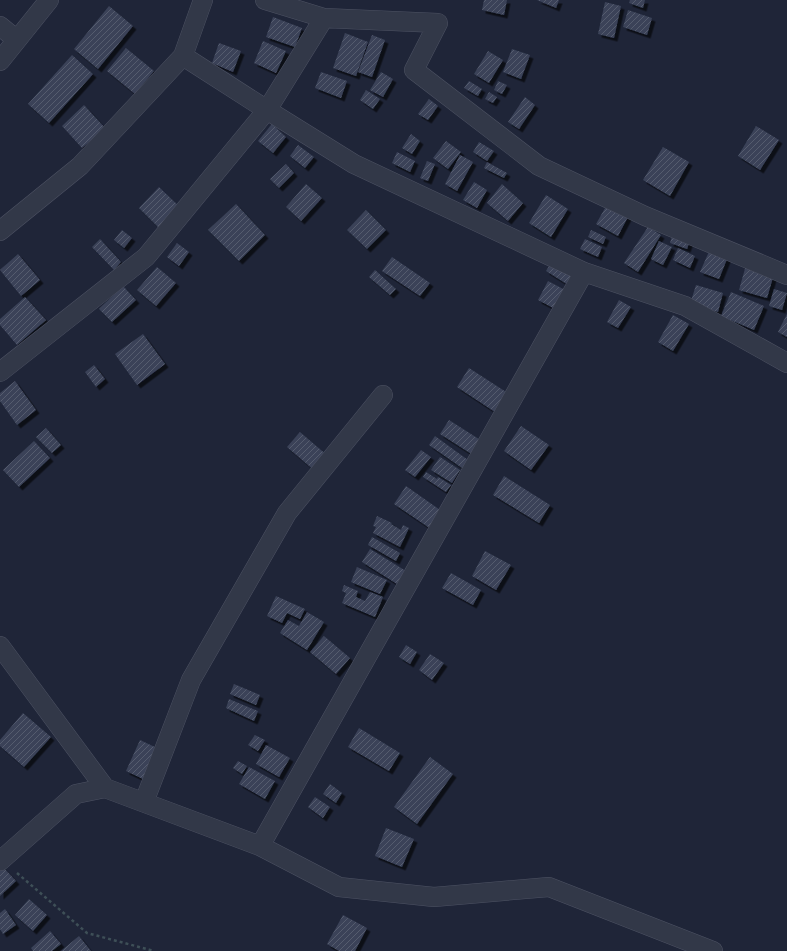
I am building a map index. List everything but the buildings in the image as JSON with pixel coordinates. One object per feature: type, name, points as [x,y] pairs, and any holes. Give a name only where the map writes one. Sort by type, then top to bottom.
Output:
[{"type":"street","points":[[0,61],[49,0]]},
{"type":"street","points":[[0,231],[80,166],[183,56],[203,0]]},
{"type":"street","points":[[265,0],[324,18],[438,23],[414,70],[539,166],[645,216],[787,275]]},
{"type":"street","points":[[0,372],[146,258],[267,110],[324,18]]},
{"type":"street","points":[[0,26],[17,40]]},
{"type":"street","points":[[183,56],[354,164],[584,272],[684,306],[787,362]]},
{"type":"street","points":[[260,846],[584,272]]},
{"type":"street","points":[[144,802],[191,680],[287,513],[383,395]]},
{"type":"street","points":[[0,646],[105,788]]},
{"type":"street","points":[[0,860],[76,794],[105,788],[260,846],[338,887],[434,898],[549,887],[713,951]]},
{"type":"path","points":[[0,860],[87,933],[154,951]]}]
